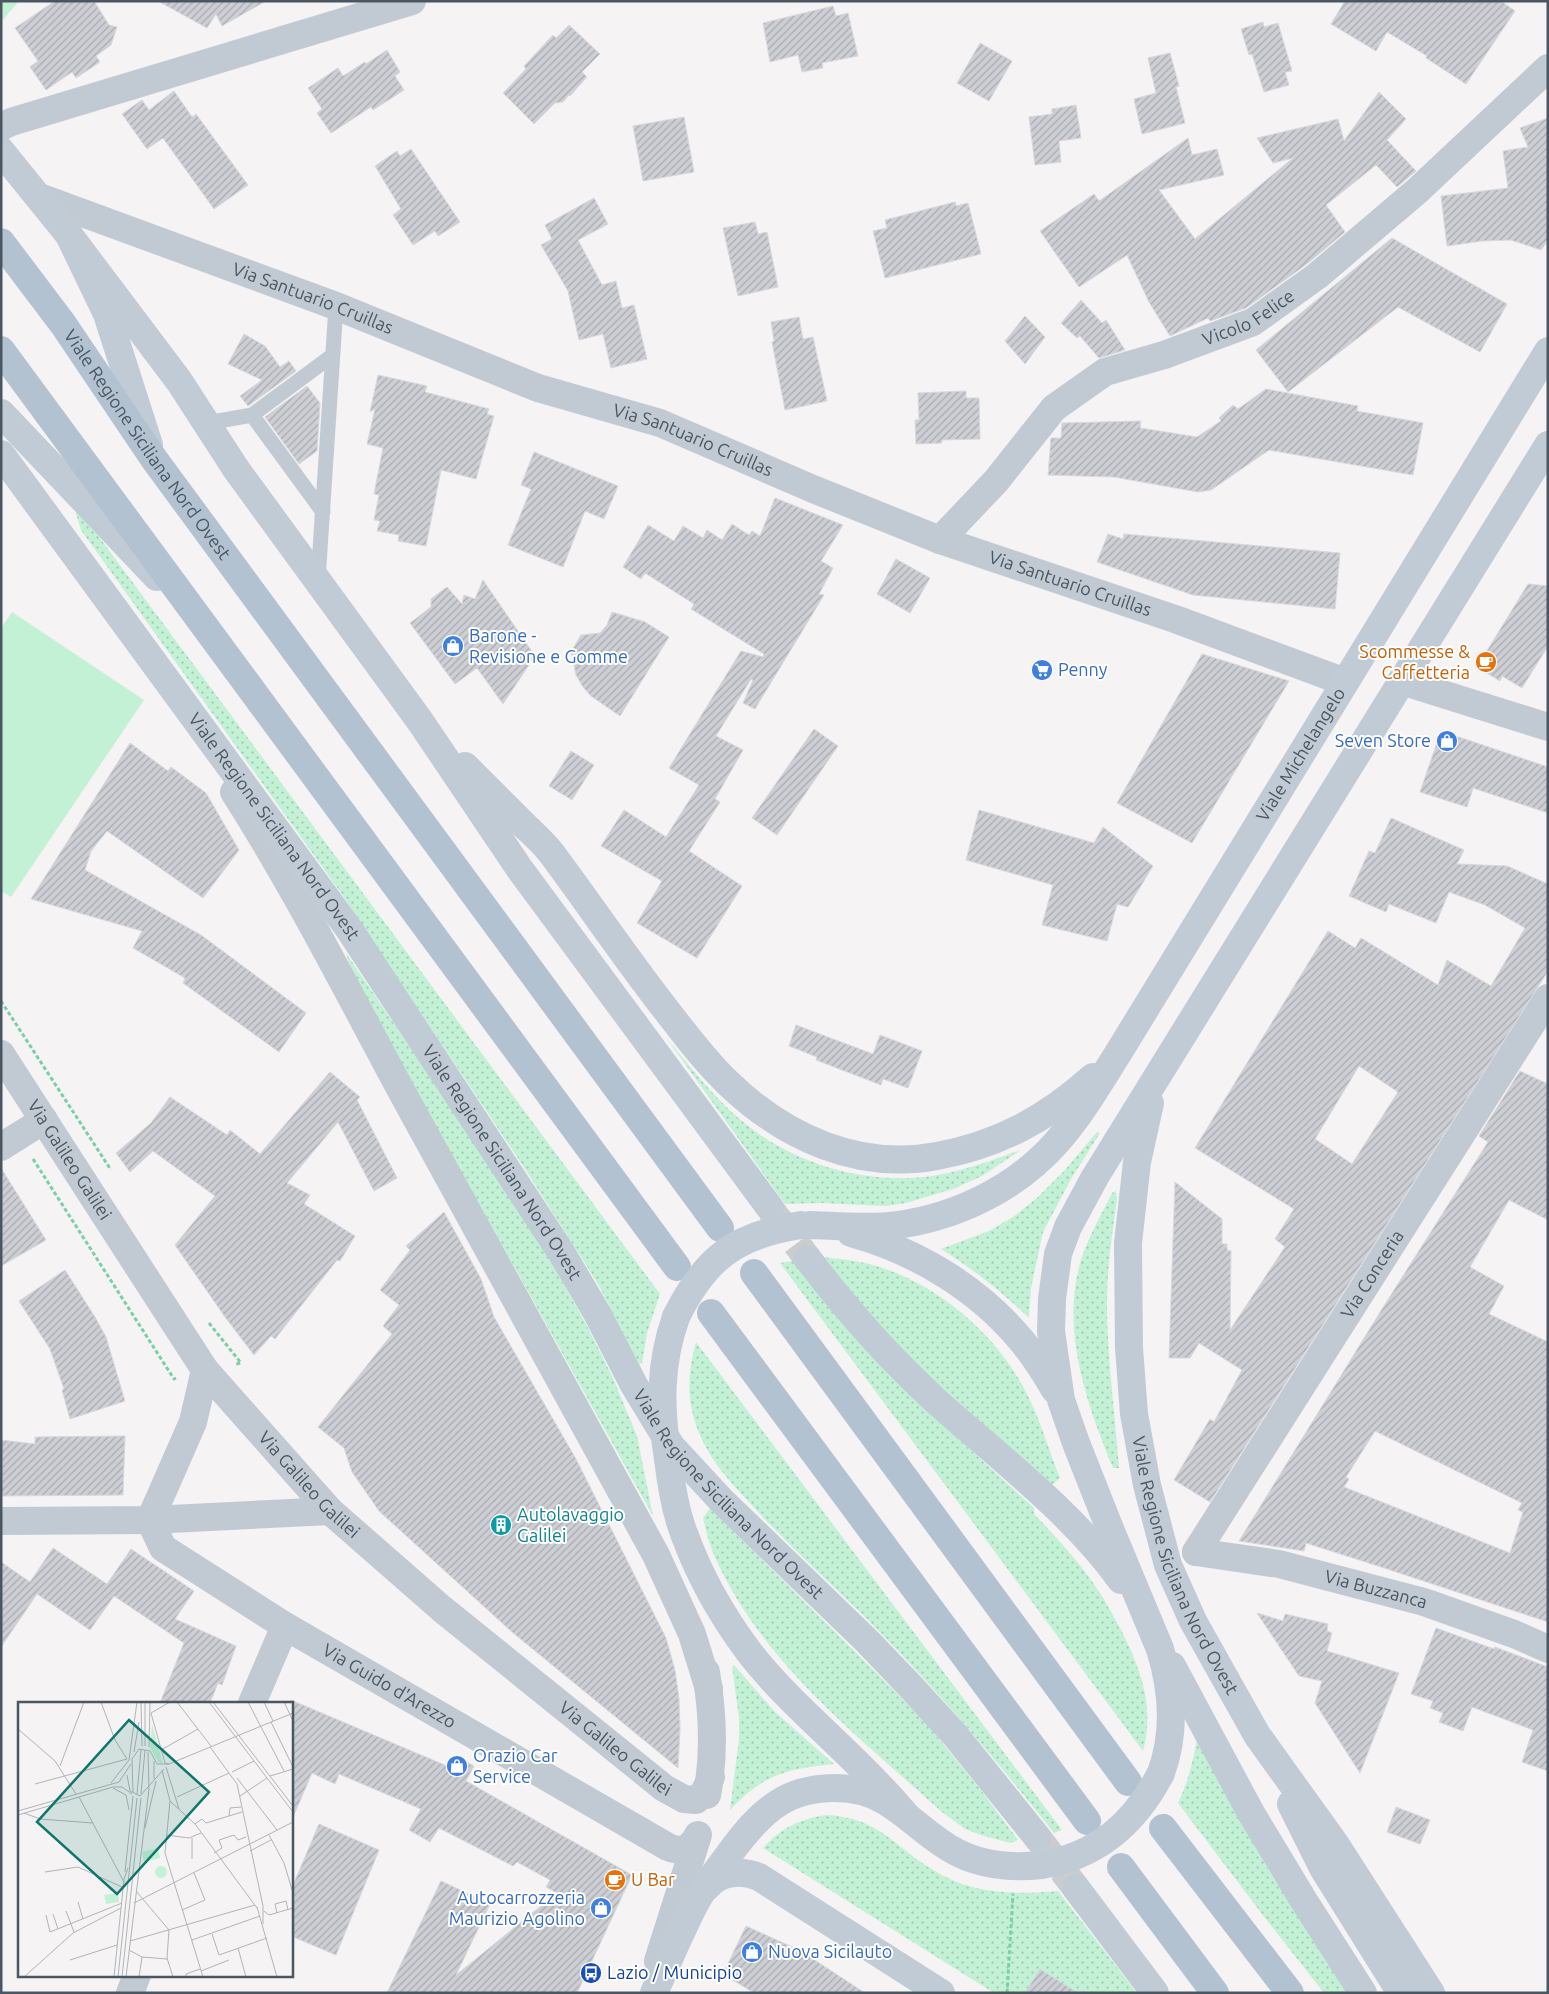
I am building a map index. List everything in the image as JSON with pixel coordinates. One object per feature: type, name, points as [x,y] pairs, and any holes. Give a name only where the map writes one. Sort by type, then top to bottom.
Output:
[{"type":"main road","name":"Viale Regione Siciliana Nord Ovest","points":[[1,242],[63,324],[154,459],[720,1228]]},
{"type":"main road","points":[[1,350],[677,1267]]},
{"type":"main road","points":[[754,1273],[1128,1782]]},
{"type":"main road","points":[[711,1313],[1087,1821]]},
{"type":"main road","points":[[1164,1828],[1290,1993]]},
{"type":"main road","points":[[1121,1867],[1215,1993]]},
{"type":"street","points":[[1,127],[11,122],[412,1]]},
{"type":"street","name":"Vicolo Felice","points":[[940,540],[996,481],[1054,408],[1105,372],[1164,355],[1253,322],[1317,276],[1417,192],[1548,68]]},
{"type":"street","points":[[1,151],[145,333],[208,423],[236,469],[420,721],[525,876],[770,1208]]},
{"type":"street","name":"Via Santuario Cruillas","points":[[39,197],[336,306],[538,388],[660,423],[813,489],[940,540],[1175,619],[1345,682]]},
{"type":"street","points":[[69,236],[107,314],[154,459]]},
{"type":"street","name":"Viale Michelangelo","points":[[806,1225],[874,1226],[913,1222],[974,1203],[1019,1177],[1056,1143],[1074,1120],[1116,1056],[1548,351]]},
{"type":"street","points":[[1,413],[212,636]]},
{"type":"street","points":[[1061,1400],[1051,1331],[1052,1299],[1058,1254],[1068,1227],[1081,1201],[1548,445]]},
{"type":"street","name":"Viale Regione Siciliana Nord Ovest","points":[[1,454],[349,930],[561,1252],[664,1434],[689,1467],[721,1500],[880,1654],[918,1694],[1038,1837]]},
{"type":"street","points":[[143,647],[272,850],[411,1109],[656,1555],[692,1634],[709,1689]]},
{"type":"street","points":[[1401,681],[1548,727]]},
{"type":"street","points":[[420,721],[550,851],[654,995],[711,1066],[751,1104],[792,1132],[837,1150],[882,1159],[929,1158],[956,1152],[1009,1135],[1035,1120],[1060,1104],[1116,1056]]},
{"type":"street","name":"Via Conceria","points":[[1196,1552],[1548,998]]},
{"type":"street","name":"Via Galileo Galilei","points":[[1,1054],[204,1370],[330,1511],[442,1609],[664,1788],[684,1799],[696,1800],[704,1793],[711,1777]]},
{"type":"street","name":"Viale Regione Siciliana Nord Ovest","points":[[1156,1079],[1135,1177],[1128,1243],[1127,1302],[1134,1414],[1147,1485],[1168,1565],[1193,1621],[1257,1735],[1336,1845],[1431,1993]]},
{"type":"street","points":[[1,1147],[44,1120]]},
{"type":"street","points":[[647,1993],[697,1837],[711,1777],[713,1736],[709,1689],[684,1535],[670,1474],[664,1434],[662,1384],[668,1338],[676,1317],[694,1284],[722,1255],[738,1244],[759,1234],[806,1225],[852,1233],[879,1241],[912,1256],[956,1282],[1000,1317],[1022,1340],[1061,1400],[1166,1669],[1170,1697],[1170,1738],[1161,1773],[1139,1809],[1114,1834],[1085,1852],[1068,1859],[1041,1865],[1005,1866],[966,1857],[940,1842],[884,1800],[865,1791],[848,1788],[821,1788],[782,1801],[767,1811],[754,1824],[698,1898],[654,1993]]},
{"type":"street","points":[[808,1259],[842,1302],[902,1369],[1081,1532],[1117,1575],[1150,1625],[1251,1813],[1363,1993]]},
{"type":"street","points":[[150,1520],[193,1422],[204,1370]]},
{"type":"street","points":[[1,1521],[150,1520],[330,1511]]},
{"type":"street","name":"Via Guido d'Arezzo","points":[[150,1520],[163,1548],[285,1626],[668,1847],[684,1850],[697,1837]]},
{"type":"street","points":[[684,1535],[705,1581],[748,1651],[786,1695],[867,1773],[906,1815]]},
{"type":"street","points":[[1168,1565],[1196,1552]]},
{"type":"street","name":"Via Buzzanca","points":[[1196,1552],[1279,1564],[1424,1602],[1514,1634],[1548,1650]]},
{"type":"street","points":[[252,1702],[285,1626]]},
{"type":"street","points":[[1257,1735],[1323,1868],[1401,1993]]},
{"type":"street","points":[[698,1898],[710,1883],[725,1875],[736,1872],[748,1873],[759,1878],[925,1988]]},
{"type":"street","points":[[1076,1888],[1154,1993]]},
{"type":"street","points":[[130,1993],[137,1976]]},
{"type":"lane","points":[[318,581],[336,306]]},
{"type":"lane","points":[[208,423],[252,415],[333,355]]},
{"type":"lane","points":[[252,415],[322,512]]},
{"type":"path","points":[[1,1001],[116,1178]]},
{"type":"path","points":[[35,1162],[174,1379]]},
{"type":"path","points":[[208,1320],[240,1363]]},
{"type":"path","points":[[1007,1993],[1013,1888]]},
{"type":"green space","points":[[1,1],[19,1],[1,22]]},
{"type":"green space","points":[[75,510],[99,537],[660,1294],[647,1333],[642,1363],[639,1364],[598,1284],[527,1172],[341,893],[81,530]]},
{"type":"green space","points":[[12,612],[144,700],[11,897],[1,891],[1,628]]},
{"type":"green space","points":[[346,953],[499,1178],[543,1248],[585,1322],[613,1378],[637,1436],[653,1516],[354,979]]},
{"type":"green space","points":[[665,1036],[731,1112],[785,1150],[809,1161],[860,1175],[912,1178],[959,1170],[1021,1150],[982,1176],[953,1189],[906,1203],[886,1206],[821,1203],[785,1204]]},
{"type":"green space","points":[[1097,1132],[1100,1133],[1071,1179],[1043,1232],[1031,1288],[1028,1317],[1008,1298],[941,1249],[989,1231],[1013,1217],[1037,1198],[1065,1170]]},
{"type":"green space","points":[[1116,1191],[1117,1200],[1107,1290],[1107,1324],[1119,1468],[1113,1468],[1095,1421],[1080,1372],[1076,1347],[1074,1296],[1078,1271],[1088,1241],[1112,1193]]},
{"type":"green space","points":[[823,1257],[869,1264],[894,1272],[918,1283],[941,1297],[982,1332],[1000,1352],[1028,1396],[1060,1478],[1052,1485],[919,1367],[874,1320]]},
{"type":"green space","points":[[793,1261],[828,1306],[890,1376],[1034,1508],[1034,1514],[1069,1552],[1093,1582],[1121,1630],[1140,1674],[1147,1704],[1146,1735],[1143,1751],[780,1263]]},
{"type":"green space","points":[[696,1342],[1062,1830],[1054,1833],[1009,1777],[914,1668],[864,1616],[776,1531],[737,1490],[717,1465],[701,1438],[692,1411],[689,1384],[692,1356]]},
{"type":"green space","points":[[710,1508],[922,1718],[980,1789],[1018,1840],[1010,1843],[981,1835],[965,1829],[942,1812],[845,1725],[784,1663],[734,1594],[714,1555],[703,1518]]},
{"type":"green space","points":[[734,1665],[775,1712],[834,1764],[792,1770],[772,1778],[750,1791],[730,1810],[739,1739],[739,1718],[732,1667]]},
{"type":"green space","points":[[1197,1739],[1271,1874],[1350,1993],[1324,1993],[1178,1803],[1190,1772]]},
{"type":"green space","points":[[826,1815],[860,1821],[873,1827],[933,1870],[962,1884],[993,1891],[1025,1893],[1058,1891],[1137,1993],[994,1993],[763,1848],[777,1835],[791,1826],[808,1819]]},
{"type":"building","points":[[55,1],[94,1],[109,25],[117,27],[111,45],[96,56],[100,62],[76,78],[72,72],[46,90],[30,67],[38,61],[15,28]]},
{"type":"building","points":[[158,1],[266,1],[222,26],[216,14],[207,28]]},
{"type":"building","points":[[1345,1],[1501,1],[1515,11],[1466,84],[1426,58],[1427,56],[1387,32],[1376,51],[1331,24]]},
{"type":"building","points":[[833,6],[836,16],[848,13],[858,56],[822,63],[823,68],[802,72],[798,55],[770,62],[763,23]]},
{"type":"building","points":[[1263,22],[1264,27],[1278,23],[1292,71],[1285,72],[1289,85],[1264,92],[1252,54],[1249,55],[1241,29]]},
{"type":"building","points":[[569,25],[600,54],[582,72],[587,77],[570,96],[563,102],[555,103],[534,124],[503,93],[526,69],[524,66],[553,35],[556,38]]},
{"type":"building","points":[[980,43],[1012,61],[989,101],[957,83]]},
{"type":"building","points":[[387,50],[400,72],[395,76],[404,90],[373,110],[371,107],[331,133],[317,113],[322,109],[308,88],[338,68],[343,76]]},
{"type":"building","points":[[1170,53],[1179,86],[1176,87],[1185,123],[1142,134],[1134,99],[1156,93],[1148,58]]},
{"type":"building","points":[[174,91],[192,117],[196,114],[248,185],[214,209],[163,138],[147,149],[122,114],[142,100],[149,110]]},
{"type":"building","points":[[1379,92],[1406,119],[1387,140],[1416,171],[1397,187],[1376,165],[1326,205],[1345,232],[1307,264],[1246,308],[1210,321],[1208,318],[1170,336],[1149,302],[1127,255],[1079,287],[1040,231],[1094,194],[1099,201],[1188,138],[1192,155],[1217,149],[1224,175],[1159,190],[1195,239],[1293,158],[1273,163],[1257,138],[1338,119],[1344,141]]},
{"type":"building","points":[[1076,105],[1081,138],[1059,141],[1061,162],[1035,165],[1029,117],[1052,114],[1052,109]]},
{"type":"building","points":[[684,117],[694,172],[643,181],[633,126]]},
{"type":"building","points":[[1548,118],[1548,240],[1541,250],[1511,240],[1482,241],[1447,246],[1441,196],[1508,188],[1503,151],[1528,147],[1520,128]]},
{"type":"building","points":[[411,149],[460,222],[438,236],[435,231],[413,245],[393,215],[401,209],[375,166],[397,151],[400,156]]},
{"type":"building","points":[[594,198],[608,224],[578,240],[602,285],[616,281],[622,308],[634,305],[647,359],[611,368],[603,334],[579,340],[568,291],[541,245],[552,239],[545,225]]},
{"type":"building","points":[[955,202],[956,206],[968,203],[981,254],[885,278],[873,231],[887,228],[885,220]]},
{"type":"building","points":[[755,222],[758,234],[767,232],[778,287],[738,296],[723,228]]},
{"type":"building","points":[[1392,238],[1507,304],[1480,352],[1398,307],[1288,392],[1256,350]]},
{"type":"building","points":[[1081,300],[1102,323],[1106,320],[1125,350],[1099,358],[1080,336],[1077,338],[1061,323]]},
{"type":"building","points":[[1025,316],[1045,337],[1025,364],[1005,341]]},
{"type":"building","points":[[799,317],[803,339],[813,337],[827,401],[785,410],[772,342],[774,341],[771,322]]},
{"type":"building","points":[[244,334],[265,346],[280,367],[289,361],[296,371],[248,406],[240,396],[262,380],[228,364]]},
{"type":"building","points":[[378,375],[427,386],[425,392],[489,409],[487,414],[494,416],[476,479],[441,470],[426,546],[398,541],[399,535],[377,531],[380,521],[374,520],[379,495],[374,494],[383,448],[367,444],[375,409],[370,412]]},
{"type":"building","points":[[307,386],[320,403],[317,451],[299,464],[265,417]]},
{"type":"building","points":[[1266,389],[1358,406],[1357,411],[1423,423],[1413,475],[1269,450],[1211,490],[1198,492],[1114,477],[1048,475],[1051,438],[1061,438],[1062,423],[1141,421],[1140,428],[1197,437],[1221,421],[1219,418],[1233,405],[1238,409]]},
{"type":"building","points":[[966,391],[966,398],[979,398],[980,439],[942,440],[942,443],[916,444],[915,420],[919,420],[918,393]]},
{"type":"building","points":[[534,452],[618,486],[604,519],[585,511],[563,567],[508,545],[531,489],[521,485]]},
{"type":"building","points":[[775,498],[843,525],[821,561],[833,568],[819,594],[824,595],[755,709],[743,703],[753,680],[751,679],[716,736],[743,750],[715,799],[720,802],[689,851],[742,886],[697,958],[637,923],[662,881],[601,846],[624,810],[666,837],[699,785],[669,768],[741,651],[763,657],[764,654],[691,609],[694,604],[645,573],[641,579],[623,567],[648,525],[674,541],[683,526],[703,538],[707,530],[722,540],[732,524],[749,535],[752,531],[760,536]]},
{"type":"building","points":[[1108,534],[1123,539],[1124,534],[1340,553],[1335,609],[1193,595],[1097,562]]},
{"type":"building","points":[[896,559],[930,578],[910,613],[877,594]]},
{"type":"building","points":[[483,580],[535,656],[503,704],[477,668],[455,684],[410,623],[431,607],[431,599],[447,587],[462,604],[464,595],[475,599]]},
{"type":"building","points":[[1528,584],[1548,586],[1548,646],[1522,688],[1502,676],[1500,681],[1477,667]]},
{"type":"building","points":[[612,612],[645,622],[669,637],[620,716],[591,696],[583,687],[576,675],[571,652],[581,635],[600,633],[607,625]]},
{"type":"building","points":[[1202,654],[1289,681],[1192,843],[1117,803]]},
{"type":"building","points":[[814,729],[838,746],[777,835],[752,818]]},
{"type":"building","points":[[1441,731],[1548,767],[1548,813],[1473,788],[1467,807],[1420,792]]},
{"type":"building","points":[[130,743],[168,771],[171,767],[206,793],[239,850],[203,898],[107,831],[91,851],[85,870],[201,935],[306,1013],[279,1052],[183,983],[185,978],[133,948],[142,931],[31,899]]},
{"type":"building","points":[[571,751],[594,765],[572,800],[549,786]]},
{"type":"building","points":[[979,810],[1094,843],[1103,827],[1153,866],[1128,907],[1117,904],[1107,941],[1042,925],[1053,885],[966,860]]},
{"type":"building","points":[[1391,818],[1464,850],[1457,864],[1507,866],[1548,884],[1548,971],[1210,1502],[1174,1480],[1210,1419],[1214,1422],[1242,1370],[1199,1343],[1190,1358],[1169,1358],[1175,1182],[1222,1219],[1222,1244],[1227,1244],[1227,1250],[1231,1251],[1230,1330],[1285,1247],[1275,1239],[1294,1209],[1195,1148],[1328,931],[1355,948],[1361,938],[1438,985],[1447,960],[1491,986],[1525,928],[1485,905],[1449,892],[1436,923],[1389,904],[1386,912],[1349,896],[1369,851],[1375,853]],"holes":[[[1359,1066],[1398,1092],[1352,1164],[1315,1139]]]},
{"type":"building","points":[[796,1025],[873,1054],[880,1035],[922,1051],[908,1088],[883,1079],[881,1085],[816,1060],[817,1057],[789,1046]]},
{"type":"building","points":[[1520,1071],[1548,1084],[1548,1220],[1509,1200],[1470,1267],[1504,1286],[1489,1314],[1548,1342],[1548,1622],[1306,1543],[1304,1551],[1239,1541],[1382,1309],[1488,1142],[1479,1136]],"holes":[[[1375,1431],[1522,1503],[1518,1510],[1523,1512],[1510,1553],[1344,1487],[1349,1479],[1346,1477]]]},
{"type":"building","points":[[330,1072],[360,1097],[357,1100],[397,1178],[374,1191],[338,1122],[287,1183],[310,1195],[304,1204],[355,1236],[340,1261],[337,1260],[275,1339],[271,1336],[254,1355],[175,1245],[215,1196],[153,1151],[130,1172],[116,1153],[151,1123],[170,1097],[227,1135],[230,1130],[260,1154]]},
{"type":"building","points":[[1,1168],[46,1240],[1,1266]]},
{"type":"building","name":"Autolavaggio Galilei","points":[[444,1212],[481,1279],[494,1317],[576,1459],[666,1638],[675,1670],[679,1699],[678,1768],[512,1632],[379,1511],[352,1472],[344,1448],[318,1427],[392,1334],[383,1326],[399,1305],[380,1290],[410,1250],[406,1246]]},
{"type":"building","points":[[65,1270],[106,1337],[125,1401],[70,1419],[62,1390],[64,1389],[50,1349],[19,1301]]},
{"type":"building","points":[[125,1436],[123,1495],[1,1496],[1,1440],[35,1444],[35,1437]]},
{"type":"building","points":[[53,1548],[107,1584],[131,1549],[194,1591],[175,1619],[236,1646],[222,1685],[218,1683],[210,1702],[160,1702],[184,1643],[114,1596],[90,1630],[37,1594],[1,1647],[1,1562],[30,1582]]},
{"type":"building","points":[[1257,1613],[1283,1621],[1285,1614],[1328,1624],[1327,1631],[1332,1633],[1327,1651],[1399,1673],[1360,1773],[1315,1703],[1322,1681],[1299,1676]]},
{"type":"building","points":[[1436,1628],[1548,1667],[1548,1771],[1522,1762],[1533,1730],[1472,1707],[1463,1731],[1439,1722],[1443,1713],[1430,1708],[1433,1701],[1411,1694]]},
{"type":"building","points":[[291,1700],[447,1766],[454,1755],[474,1766],[466,1781],[632,1875],[577,1993],[387,1993],[441,1881],[490,1904],[456,1975],[557,1893],[546,1887],[550,1880],[517,1862],[513,1866],[439,1828],[430,1842],[409,1830],[421,1809],[339,1774],[335,1784],[312,1773],[292,1820]]},
{"type":"building","points":[[1396,1807],[1430,1820],[1420,1844],[1387,1832]]},
{"type":"building","points":[[319,1824],[379,1850],[336,1955],[292,1936],[292,1888]]},
{"type":"building","points":[[746,1926],[801,1951],[865,1993],[754,1993],[723,1974]]},
{"type":"building","points":[[1040,1969],[1078,1993],[1025,1993]]},
{"type":"tunnel","points":[[771,1210],[808,1259]]},
{"type":"tunnel","points":[[1037,1837],[1076,1888]]},
{"type":"place","name":"Barone - Revisione e Gomme","points":[[453,646]]},
{"type":"place","name":"Scommesse & Caffetteria","points":[[1486,662]]},
{"type":"place","name":"Penny","points":[[1042,670]]},
{"type":"place","name":"Seven Store","points":[[1447,741]]},
{"type":"place","name":"Autolavaggio Galilei","points":[[501,1525]]},
{"type":"place","name":"Orazio Car Service","points":[[457,1766]]},
{"type":"place","name":"U Bar","points":[[615,1880]]},
{"type":"place","name":"Autocarrozzeria Maurizio Agolino","points":[[601,1908]]},
{"type":"place","name":"Nuova Sicilauto","points":[[752,1952]]},
{"type":"place","name":"Lazio / Municipio","points":[[591,1973]]}]
